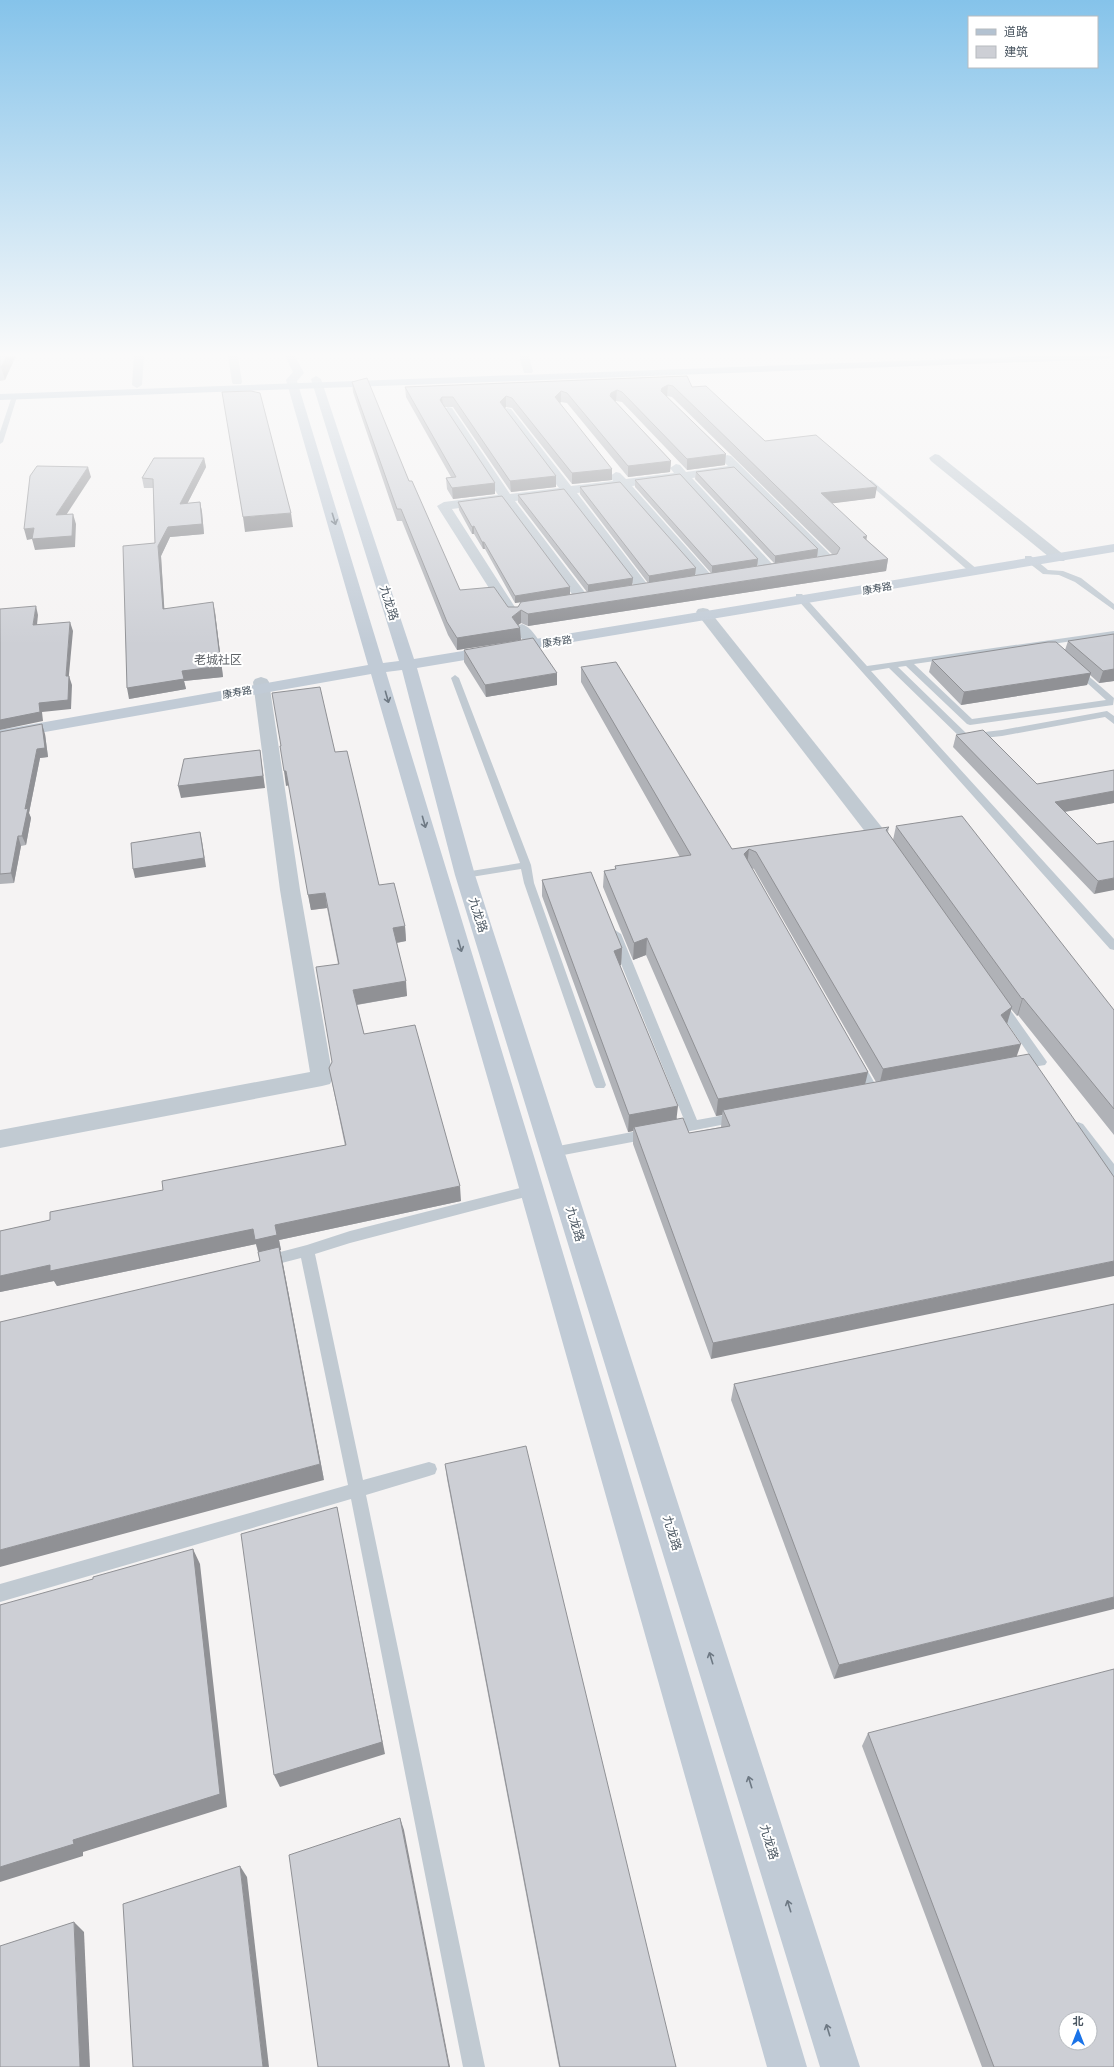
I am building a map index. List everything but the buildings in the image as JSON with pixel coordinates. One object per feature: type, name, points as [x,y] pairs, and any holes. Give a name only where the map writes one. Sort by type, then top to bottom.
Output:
[{"type":"main road","name":"九龙路","points":[[323,452],[378,666],[787,2067]]},
{"type":"main road","name":"九龙路","points":[[331,452],[408,662],[465,875],[840,2067]]},
{"type":"main road","name":"康寿路","points":[[1057,556],[1114,544]]},
{"type":"main road","name":"康寿路","points":[[0,729],[408,662],[529,638],[705,615],[1030,560],[1114,548]]},
{"type":"main road","name":"康寿路","points":[[0,735],[261,685]]},
{"type":"street","points":[[476,452],[506,498],[583,599]]},
{"type":"street","points":[[539,452],[644,589]]},
{"type":"street","points":[[721,452],[830,561],[815,563]]},
{"type":"street","points":[[934,458],[1057,556]]},
{"type":"street","points":[[668,460],[770,570]]},
{"type":"street","points":[[608,466],[708,580]]},
{"type":"street","points":[[517,611],[444,506],[738,469]]},
{"type":"street","points":[[755,572],[785,568]]},
{"type":"street","points":[[694,582],[724,577]]},
{"type":"street","points":[[629,592],[658,587]]},
{"type":"street","points":[[569,601],[598,597]]},
{"type":"street","points":[[705,615],[877,834]]},
{"type":"street","points":[[0,1139],[322,1078],[290,890],[261,685]]},
{"type":"lane","points":[[869,481],[972,570]]},
{"type":"lane","points":[[1030,560],[1046,572],[1060,573],[1078,580],[1114,608]]},
{"type":"lane","points":[[801,598],[1114,946]]},
{"type":"lane","points":[[864,669],[1114,633]]},
{"type":"lane","points":[[1047,643],[1058,652]]},
{"type":"lane","points":[[908,663],[970,722],[1113,702],[1069,662]]},
{"type":"lane","points":[[891,665],[965,737],[1002,733],[1107,714],[1114,721]]},
{"type":"lane","points":[[455,678],[526,864],[529,883],[600,1085]]},
{"type":"lane","points":[[465,875],[526,864]]},
{"type":"lane","points":[[611,924],[693,1126]]},
{"type":"lane","points":[[995,996],[1041,1062],[1007,1068]]},
{"type":"lane","points":[[851,1051],[874,1092]]},
{"type":"lane","points":[[1030,1064],[1040,1076]]},
{"type":"lane","points":[[859,1095],[890,1090]]},
{"type":"lane","points":[[553,1152],[746,1116]]},
{"type":"lane","points":[[1072,1119],[1114,1174]]},
{"type":"lane","points":[[253,1264],[307,1251],[350,1237],[532,1190]]},
{"type":"lane","points":[[307,1251],[474,2067]]},
{"type":"lane","points":[[0,1593],[429,1469]]},
{"type":"district","name":"老城社区","points":[[218,660]]}]
